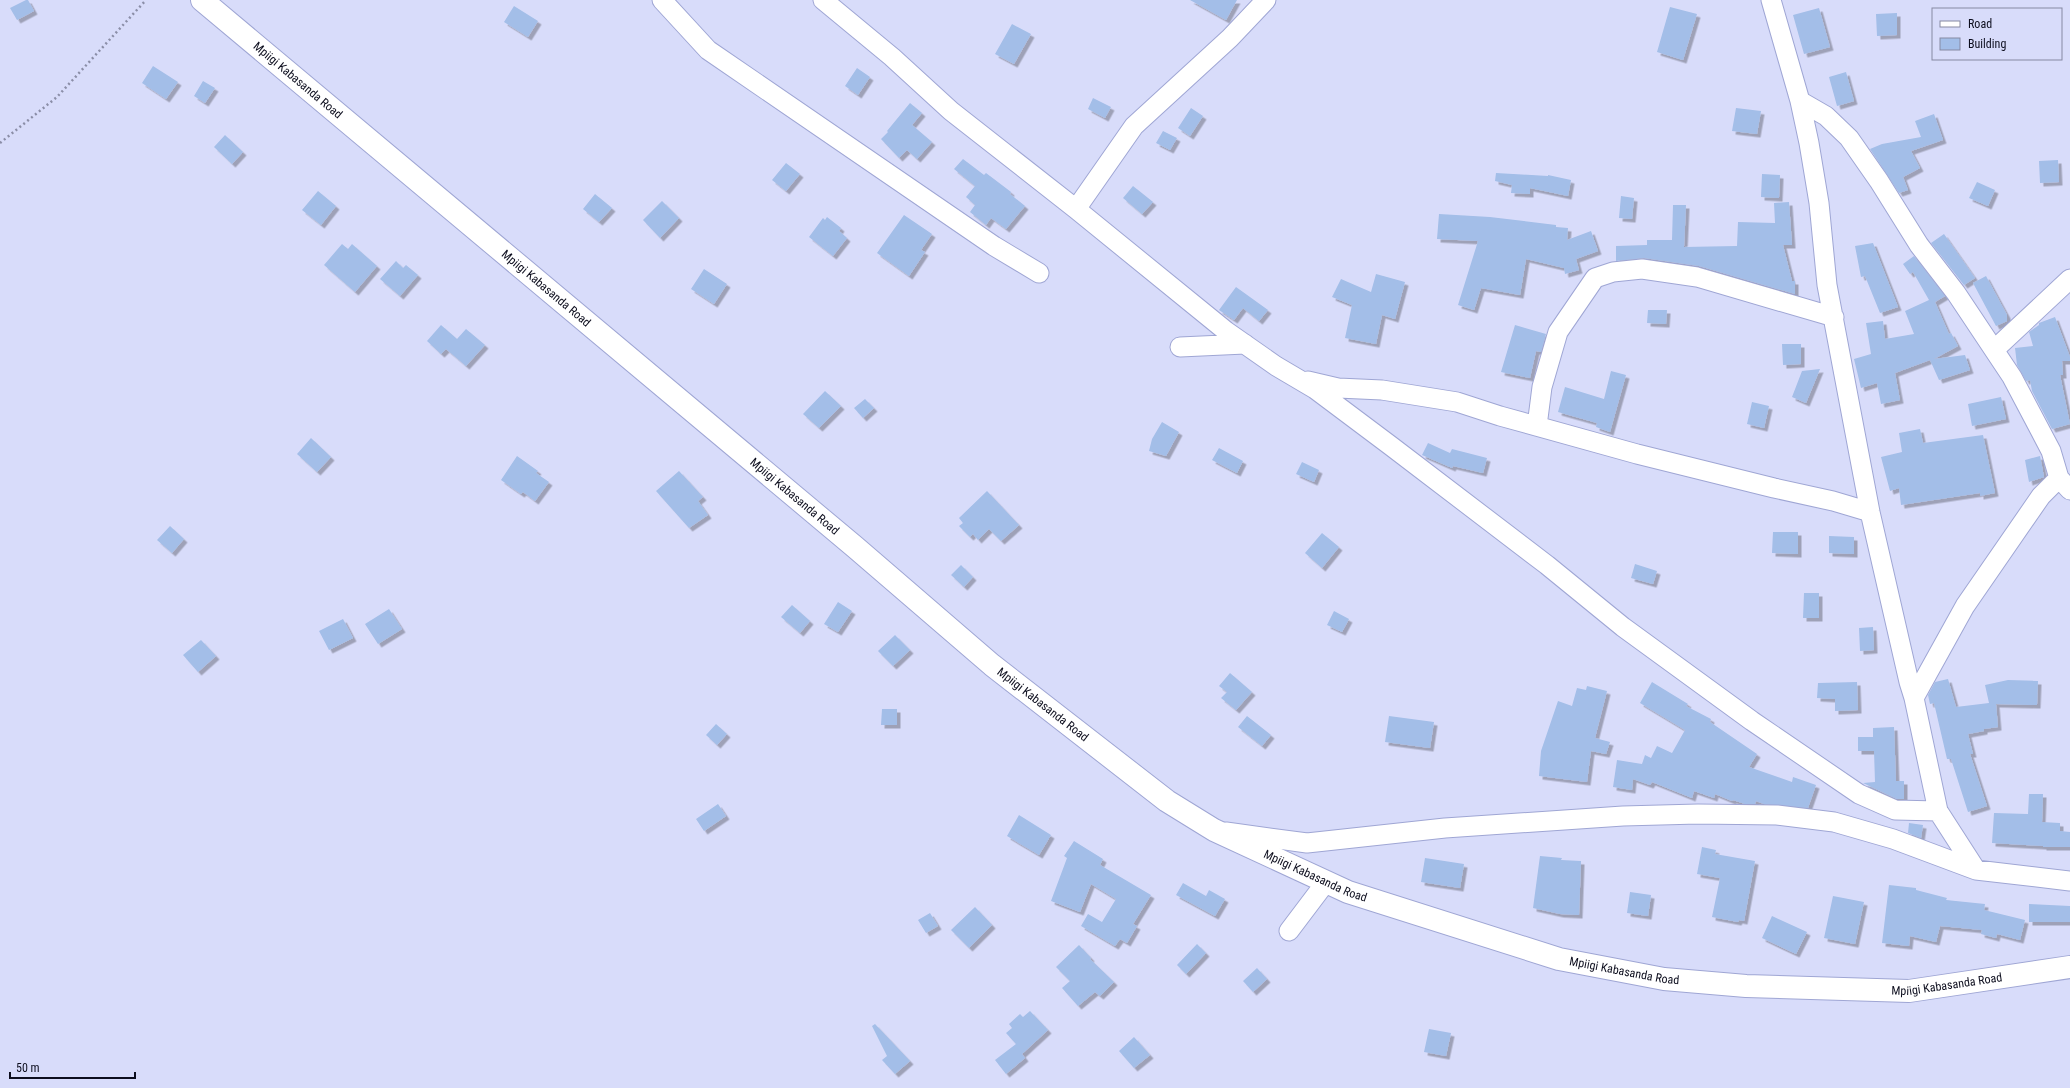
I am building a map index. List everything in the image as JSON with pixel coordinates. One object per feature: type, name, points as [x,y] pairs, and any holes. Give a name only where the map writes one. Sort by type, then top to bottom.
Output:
[{"type":"main road","name":"Mpiigi Kabasanda Road","points":[[202,0],[849,542],[992,665],[1167,801],[1214,830],[1348,892],[1559,960],[1664,979],[1746,986],[1909,991],[2070,967]]},
{"type":"street","points":[[662,0],[708,50],[994,246],[1039,273]]},
{"type":"street","points":[[823,0],[892,57],[951,111],[1245,344],[1276,366],[1299,379],[1468,504],[1623,627],[1819,768],[1859,794],[1895,810],[1938,812]]},
{"type":"street","points":[[1076,209],[1134,126],[1230,38],[1266,0]]},
{"type":"street","points":[[1771,0],[1800,101],[1810,150],[1827,285],[1870,512],[1914,698],[1938,812],[1976,870]]},
{"type":"street","points":[[1800,101],[1826,116],[1849,138],[1919,245],[1956,293],[2012,377],[2051,451],[2065,484],[2041,496],[1965,606],[1914,698]]},
{"type":"street","points":[[1537,426],[1542,387],[1558,332],[1595,278],[1613,272],[1642,269],[1697,277],[1834,317]]},
{"type":"street","points":[[1994,350],[2070,279]]},
{"type":"street","points":[[1180,347],[1245,344]]},
{"type":"street","points":[[1299,379],[1338,388],[1382,390],[1458,402],[1637,454],[1833,501],[1870,512]]},
{"type":"street","points":[[1214,830],[1307,843],[1445,828],[1623,816],[1777,814],[1834,822],[1893,839],[1976,870],[2070,881]]},
{"type":"street","points":[[1289,932],[1326,882]]},
{"type":"path","points":[[0,143],[57,97],[146,0]]},
{"type":"building","points":[[28,0],[34,11],[17,20],[10,8]]},
{"type":"building","points":[[1190,0],[1237,0],[1226,20]]},
{"type":"building","points":[[514,6],[538,21],[528,37],[504,22]]},
{"type":"building","points":[[1670,7],[1697,14],[1683,60],[1657,52]]},
{"type":"building","points":[[1819,8],[1830,47],[1804,54],[1793,15]]},
{"type":"building","points":[[1897,13],[1897,35],[1877,36],[1876,14]]},
{"type":"building","points":[[1012,24],[1031,34],[1014,64],[995,54]]},
{"type":"building","points":[[153,66],[178,82],[166,99],[142,83]]},
{"type":"building","points":[[857,68],[870,77],[858,95],[845,86]]},
{"type":"building","points":[[1846,72],[1854,101],[1837,106],[1829,77]]},
{"type":"building","points":[[203,81],[215,88],[205,103],[194,96]]},
{"type":"building","points":[[1093,98],[1111,107],[1105,118],[1088,109]]},
{"type":"building","points":[[910,103],[922,113],[912,125],[932,142],[917,159],[907,150],[899,158],[881,139]]},
{"type":"building","points":[[1191,108],[1203,116],[1190,136],[1178,128]]},
{"type":"building","points":[[1736,108],[1761,111],[1757,134],[1732,131]]},
{"type":"building","points":[[1934,114],[1943,140],[1911,151],[1920,168],[1903,177],[1908,190],[1899,193],[1870,149],[1882,144],[1921,137],[1915,121]]},
{"type":"building","points":[[1163,131],[1177,138],[1170,150],[1156,143]]},
{"type":"building","points":[[225,135],[243,152],[232,164],[214,147]]},
{"type":"building","points":[[963,159],[984,175],[986,173],[1011,192],[1010,194],[1025,206],[1006,229],[991,218],[986,225],[970,212],[975,205],[966,197],[975,186],[954,169]]},
{"type":"building","points":[[2058,160],[2059,182],[2040,183],[2039,161]]},
{"type":"building","points":[[786,163],[800,174],[786,191],[772,180]]},
{"type":"building","points":[[1496,173],[1548,175],[1571,180],[1568,196],[1530,188],[1530,194],[1511,193],[1512,185],[1495,181]]},
{"type":"building","points":[[1762,174],[1780,175],[1779,198],[1761,197]]},
{"type":"building","points":[[1977,182],[1995,190],[1988,206],[1969,198]]},
{"type":"building","points":[[1133,186],[1153,202],[1142,214],[1123,198]]},
{"type":"building","points":[[318,191],[336,206],[321,225],[302,210]]},
{"type":"building","points":[[595,194],[612,208],[599,222],[583,209]]},
{"type":"building","points":[[1621,196],[1634,198],[1632,219],[1619,218]]},
{"type":"building","points":[[662,201],[679,218],[660,238],[643,220]]},
{"type":"building","points":[[1789,202],[1792,245],[1783,245],[1792,281],[1795,281],[1795,294],[1699,266],[1644,258],[1616,261],[1616,246],[1647,245],[1647,240],[1672,240],[1673,205],[1686,205],[1684,247],[1737,246],[1738,222],[1775,223],[1774,203]]},
{"type":"building","points":[[1439,214],[1490,217],[1556,225],[1556,227],[1568,228],[1567,240],[1591,231],[1598,251],[1576,259],[1579,270],[1565,274],[1564,268],[1526,259],[1520,295],[1481,288],[1474,310],[1458,305],[1478,241],[1437,239]]},
{"type":"building","points":[[904,215],[932,234],[921,250],[925,252],[909,276],[877,253]]},
{"type":"building","points":[[827,217],[841,228],[839,231],[847,238],[833,256],[809,237],[823,218],[825,220]]},
{"type":"building","points":[[1944,234],[1975,278],[1964,285],[1931,243]]},
{"type":"building","points":[[1873,243],[1898,307],[1880,313],[1865,276],[1861,277],[1855,246]]},
{"type":"building","points":[[342,244],[348,249],[352,244],[377,266],[355,292],[324,265]]},
{"type":"building","points":[[1914,256],[1945,296],[1935,302],[1949,334],[1951,333],[1958,346],[1934,359],[1965,355],[1970,370],[1939,380],[1930,360],[1895,373],[1900,400],[1881,404],[1877,383],[1861,388],[1854,359],[1871,354],[1866,323],[1883,321],[1885,339],[1914,334],[1905,311],[1929,300],[1913,272],[1910,274],[1903,264]]},
{"type":"building","points":[[396,261],[403,268],[406,265],[418,275],[400,296],[380,279]]},
{"type":"building","points":[[704,269],[727,284],[714,304],[691,289]]},
{"type":"building","points":[[1376,274],[1405,282],[1395,319],[1382,315],[1376,344],[1345,338],[1352,305],[1332,297],[1341,279],[1371,292]]},
{"type":"building","points":[[1986,276],[2007,315],[2007,321],[1996,326],[1973,283]]},
{"type":"building","points":[[1236,287],[1268,310],[1259,321],[1243,308],[1234,320],[1219,310]]},
{"type":"building","points":[[1648,310],[1667,310],[1666,324],[1647,323]]},
{"type":"building","points":[[2055,317],[2070,357],[2070,361],[2062,361],[2063,375],[2060,375],[2070,424],[2052,429],[2032,391],[2030,380],[2026,381],[2017,365],[2015,348],[2033,346],[2029,332],[2039,325],[2039,323]]},
{"type":"building","points":[[441,325],[457,339],[466,329],[485,345],[466,366],[446,349],[441,354],[427,341]]},
{"type":"building","points":[[1515,325],[1546,334],[1541,352],[1536,351],[1530,378],[1501,372]]},
{"type":"building","points":[[1782,344],[1801,344],[1801,364],[1783,365]]},
{"type":"building","points":[[1820,369],[1806,403],[1792,397],[1802,371]]},
{"type":"building","points":[[1611,371],[1626,375],[1610,432],[1596,427],[1597,423],[1558,412],[1565,387],[1604,399]]},
{"type":"building","points":[[825,391],[841,406],[819,428],[803,414]]},
{"type":"building","points":[[2001,397],[2006,419],[1972,426],[1968,404]]},
{"type":"building","points":[[865,399],[874,408],[863,418],[854,408]]},
{"type":"building","points":[[1752,402],[1769,406],[1764,428],[1747,424]]},
{"type":"building","points":[[1162,422],[1179,432],[1166,456],[1149,451],[1152,439]]},
{"type":"building","points":[[1920,429],[1923,443],[1983,435],[1995,493],[1980,496],[1980,493],[1901,505],[1899,488],[1890,491],[1881,457],[1902,452],[1899,433]]},
{"type":"building","points":[[311,438],[331,457],[317,472],[297,454]]},
{"type":"building","points":[[1428,443],[1450,453],[1452,449],[1487,458],[1483,473],[1453,466],[1452,468],[1422,455]]},
{"type":"building","points":[[1219,448],[1243,461],[1237,473],[1212,460]]},
{"type":"building","points":[[517,456],[538,471],[536,473],[549,482],[535,501],[523,492],[521,494],[501,480]]},
{"type":"building","points":[[2040,456],[2044,477],[2029,482],[2025,460]]},
{"type":"building","points":[[1302,462],[1319,470],[1314,482],[1296,474]]},
{"type":"building","points":[[679,471],[703,497],[698,501],[708,515],[689,528],[656,491]]},
{"type":"building","points":[[987,491],[1019,525],[1001,541],[989,529],[978,540],[973,534],[970,537],[959,526],[963,523],[959,518]]},
{"type":"building","points":[[170,526],[184,539],[172,553],[157,540]]},
{"type":"building","points":[[1773,532],[1798,532],[1798,554],[1772,553]]},
{"type":"building","points":[[1322,533],[1339,547],[1322,568],[1305,553]]},
{"type":"building","points":[[1829,536],[1854,537],[1854,554],[1829,553]]},
{"type":"building","points":[[1635,564],[1657,571],[1653,584],[1631,578]]},
{"type":"building","points":[[961,565],[973,577],[964,587],[951,575]]},
{"type":"building","points":[[1804,593],[1819,593],[1819,618],[1803,618]]},
{"type":"building","points":[[838,602],[852,611],[838,632],[824,624]]},
{"type":"building","points":[[792,605],[810,621],[800,633],[781,617]]},
{"type":"building","points":[[389,609],[402,629],[378,644],[365,624]]},
{"type":"building","points":[[1334,611],[1349,619],[1342,632],[1327,625]]},
{"type":"building","points":[[343,619],[353,638],[329,650],[319,631]]},
{"type":"building","points":[[1873,627],[1874,650],[1860,651],[1859,628]]},
{"type":"building","points":[[895,635],[910,650],[893,666],[878,651]]},
{"type":"building","points":[[201,640],[216,656],[198,672],[183,655]]},
{"type":"building","points":[[1230,673],[1252,692],[1236,710],[1221,698],[1227,692],[1219,686]]},
{"type":"building","points":[[1948,679],[1956,707],[1989,703],[1985,685],[2008,680],[2038,681],[2037,705],[1996,704],[1998,727],[1984,729],[1984,731],[1968,734],[1973,754],[1970,754],[1987,806],[1968,812],[1951,759],[1947,759],[1934,703],[1930,704],[1928,695],[1935,682]]},
{"type":"building","points":[[1652,682],[1688,704],[1686,706],[1711,719],[1710,722],[1757,754],[1749,767],[1792,782],[1793,777],[1816,785],[1808,808],[1764,804],[1756,801],[1755,804],[1745,804],[1732,801],[1715,794],[1714,798],[1694,791],[1692,798],[1652,782],[1650,785],[1633,779],[1632,790],[1613,787],[1617,760],[1642,764],[1645,755],[1651,758],[1657,746],[1672,753],[1685,730],[1640,703]]},
{"type":"building","points":[[1857,682],[1858,710],[1835,711],[1835,699],[1817,698],[1818,683]]},
{"type":"building","points":[[1587,686],[1607,691],[1595,738],[1610,742],[1606,754],[1591,751],[1587,782],[1539,776],[1541,751],[1558,701],[1572,706],[1577,688],[1586,690]]},
{"type":"building","points":[[882,709],[897,709],[897,725],[881,725]]},
{"type":"building","points":[[1247,716],[1271,735],[1262,746],[1238,727]]},
{"type":"building","points":[[1389,716],[1434,722],[1430,748],[1385,742]]},
{"type":"building","points":[[716,724],[727,734],[717,745],[706,735]]},
{"type":"building","points":[[1894,727],[1896,781],[1904,781],[1904,799],[1897,799],[1863,783],[1875,782],[1874,751],[1858,751],[1858,737],[1873,737],[1873,728]]},
{"type":"building","points":[[2029,794],[2043,794],[2042,822],[2060,823],[2060,831],[2070,832],[2070,847],[2043,847],[1992,843],[1994,813],[2028,814]]},
{"type":"building","points":[[718,804],[726,816],[704,831],[696,819]]},
{"type":"building","points":[[1019,815],[1051,835],[1039,855],[1007,836]]},
{"type":"building","points":[[1909,823],[1923,825],[1921,838],[1908,833]]},
{"type":"building","points":[[1074,841],[1103,859],[1100,865],[1151,895],[1133,924],[1137,926],[1127,943],[1120,939],[1115,946],[1081,926],[1088,914],[1102,922],[1116,899],[1091,884],[1080,912],[1051,901],[1067,858],[1064,856]]},
{"type":"building","points":[[1702,847],[1716,850],[1715,854],[1755,861],[1744,921],[1739,920],[1738,922],[1712,917],[1720,878],[1697,874]]},
{"type":"building","points":[[1540,856],[1562,858],[1561,860],[1581,861],[1579,915],[1560,914],[1533,908]]},
{"type":"building","points":[[1425,858],[1464,864],[1460,888],[1421,882]]},
{"type":"building","points":[[1183,883],[1206,896],[1209,890],[1225,899],[1215,916],[1176,895]]},
{"type":"building","points":[[1889,885],[1916,888],[1916,890],[1947,898],[1946,900],[1985,904],[1984,910],[2025,920],[2020,940],[1997,934],[1996,938],[1981,934],[1982,930],[1940,926],[1936,942],[1910,936],[1909,946],[1882,943]]},
{"type":"building","points":[[1630,892],[1651,895],[1648,916],[1627,913]]},
{"type":"building","points":[[1833,896],[1864,902],[1855,944],[1824,938]]},
{"type":"building","points":[[2029,904],[2070,906],[2070,922],[2029,922]]},
{"type":"building","points":[[975,907],[992,925],[969,948],[951,930]]},
{"type":"building","points":[[930,913],[938,926],[926,933],[918,920]]},
{"type":"building","points":[[1772,916],[1807,932],[1796,954],[1762,938]]},
{"type":"building","points":[[1197,944],[1206,953],[1186,974],[1177,965]]},
{"type":"building","points":[[1079,945],[1091,958],[1090,959],[1114,982],[1100,996],[1095,992],[1078,1006],[1062,988],[1070,981],[1056,967]]},
{"type":"building","points":[[1257,968],[1267,979],[1253,992],[1243,981]]},
{"type":"building","points":[[1030,1011],[1048,1030],[1022,1054],[1025,1058],[1006,1074],[995,1060],[1016,1044],[1006,1033],[1012,1028],[1009,1024],[1020,1014],[1023,1017]]},
{"type":"building","points":[[875,1024],[910,1061],[895,1074],[882,1060],[887,1056],[872,1026]]},
{"type":"building","points":[[1429,1029],[1451,1033],[1446,1056],[1424,1052]]},
{"type":"building","points":[[1134,1037],[1150,1055],[1134,1068],[1119,1051]]}]
